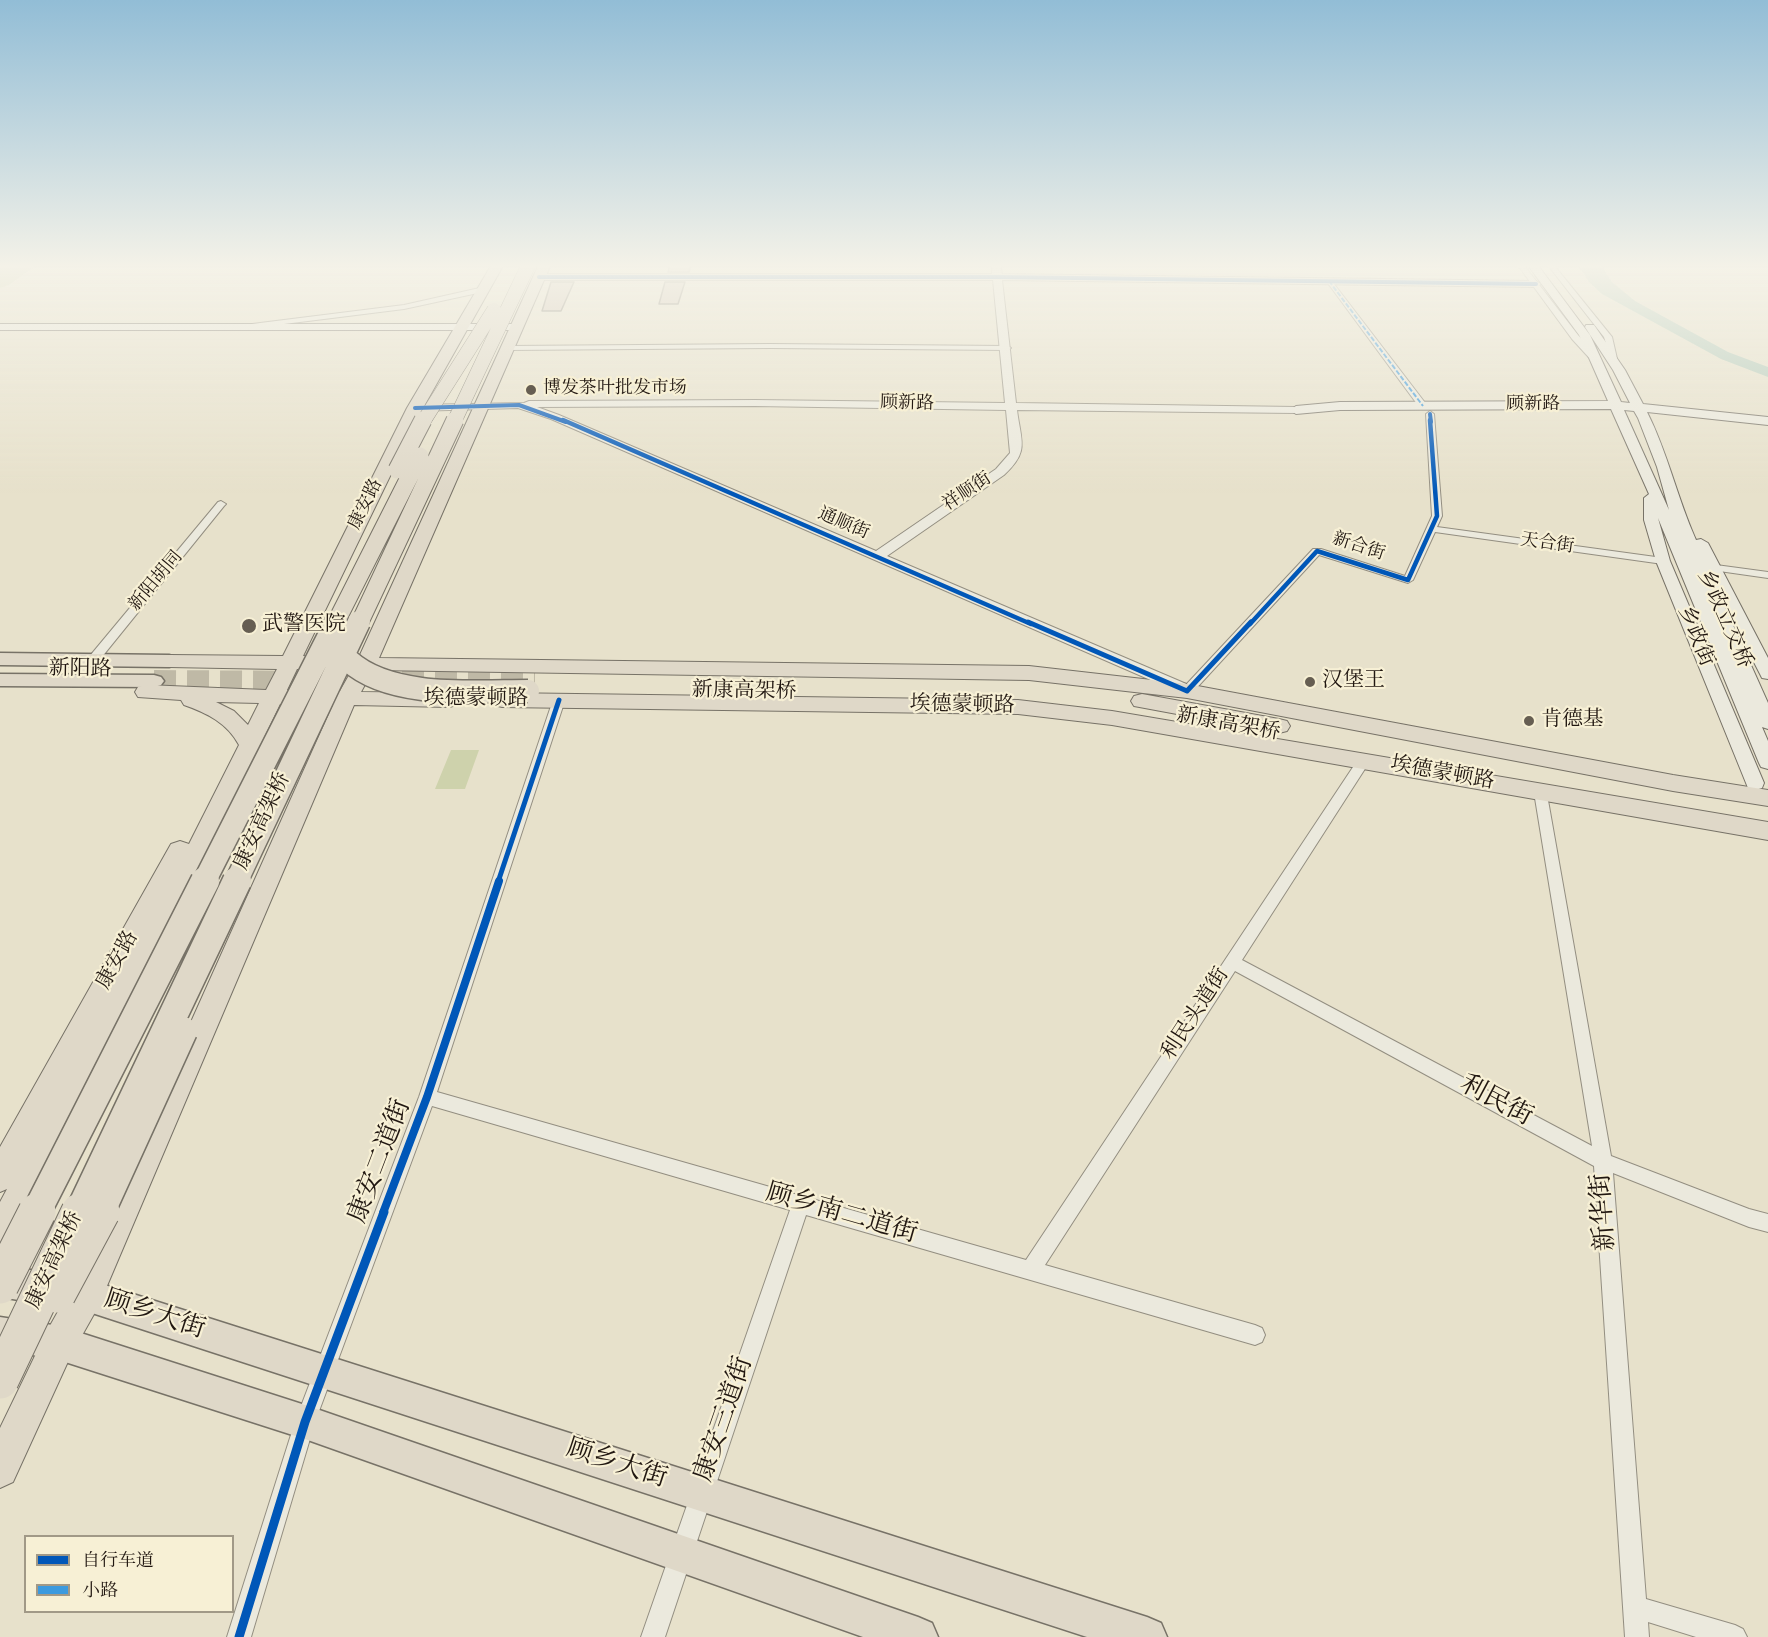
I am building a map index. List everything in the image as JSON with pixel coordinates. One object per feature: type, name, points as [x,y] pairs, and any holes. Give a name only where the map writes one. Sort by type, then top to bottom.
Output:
[{"type":"highway","name":"康安路","points":[[0,1236],[196,854],[415,408],[453,340]]},
{"type":"highway","name":"新康高架桥","points":[[485,340],[431,405],[328,602],[325,614],[326,627],[332,642],[346,659],[366,674],[401,685],[436,689],[1012,696],[1065,700],[1179,717],[1541,788]]},
{"type":"highway","name":"康安高架桥","points":[[0,1283],[493,340]]},
{"type":"highway","name":"康安高架桥","points":[[0,1380],[494,340]]},
{"type":"highway","points":[[368,661],[366,649],[376,620],[474,407],[485,370],[498,340]]},
{"type":"highway","points":[[0,1469],[59,1343],[86,1295],[342,708],[368,661],[508,348],[508,340]]},
{"type":"highway","name":"埃德蒙顿路","points":[[160,679],[290,662],[1003,671],[1187,691],[1673,783],[1716,780],[1764,789]]},
{"type":"highway","name":"埃德蒙顿路","points":[[1061,678],[533,678],[1016,686],[1075,690],[1768,817]]},
{"type":"highway","points":[[160,679],[193,700],[219,710],[238,726],[248,748]]},
{"type":"highway","name":"埃德蒙顿路","points":[[160,679],[274,697],[1018,707],[1112,718],[1364,761],[1541,788],[1768,831]]},
{"type":"highway","points":[[0,1396],[90,1234],[314,745],[342,708]]},
{"type":"highway","name":"康安路","points":[[0,1177],[181,848],[216,788],[248,748]]},
{"type":"highway","points":[[1541,788],[1768,817]]},
{"type":"main road","name":"乡政街","points":[[1592,340],[1596,360],[1652,486],[1671,516]]},
{"type":"main road","points":[[1595,340],[1615,361],[1641,413],[1671,490],[1716,568],[1768,674]]},
{"type":"main road","name":"顾新路","points":[[1296,410],[1619,411],[1768,421]]},
{"type":"main road","name":"顾新路","points":[[1641,413],[1768,431]]},
{"type":"main road","name":"乡政街","points":[[1652,486],[1651,520],[1663,561],[1764,789]]},
{"type":"main road","points":[[1671,490],[1671,516]]},
{"type":"main road","name":"乡政立交桥","points":[[1671,516],[1768,723]]},
{"type":"main road","name":"乡政立交桥","points":[[1671,516],[1768,763]]},
{"type":"main road","points":[[0,659],[93,660],[160,679]]},
{"type":"main road","name":"新阳路","points":[[0,669],[160,679]]},
{"type":"main road","points":[[0,690],[160,679]]},
{"type":"main road","name":"新阳路","points":[[0,681],[160,679]]},
{"type":"main road","name":"顾乡大街","points":[[0,1283],[86,1295],[1147,1637]]},
{"type":"main road","points":[[0,1333],[59,1343],[305,1422],[918,1637]]},
{"type":"street","name":"祥顺街","points":[[877,556],[1008,466],[1016,453],[1006,340]]},
{"type":"street","points":[[1374,340],[1427,410]]},
{"type":"street","name":"乡政街","points":[[1578,340],[1596,360]]},
{"type":"street","points":[[1609,340],[1615,361]]},
{"type":"street","points":[[508,348],[782,346],[1007,348]]},
{"type":"street","name":"顾新路","points":[[519,405],[554,402],[1296,410]]},
{"type":"street","name":"通顺街","points":[[415,408],[519,405],[555,417],[1187,691]]},
{"type":"street","name":"新合街","points":[[1187,691],[1317,551],[1408,580],[1437,516],[1427,410]]},
{"type":"street","name":"新阳胡同","points":[[93,660],[221,504]]},
{"type":"street","name":"天合街","points":[[1431,529],[1663,561]]},
{"type":"street","points":[[1716,568],[1768,575]]},
{"type":"street","name":"康安二道街","points":[[239,1637],[305,1422],[427,1097],[559,700]]},
{"type":"street","name":"利民头道街","points":[[1031,1270],[1364,761]]},
{"type":"street","name":"新华街","points":[[1541,788],[1603,1161],[1637,1637]]},
{"type":"street","name":"利民街","points":[[1231,962],[1603,1161],[1749,1218],[1768,1223]]},
{"type":"street","name":"顾乡南二道街","points":[[427,1097],[1255,1335]]},
{"type":"street","name":"康安三道街","points":[[653,1637],[801,1204]]},
{"type":"street","points":[[1635,1607],[1735,1637]]},
{"type":"shaded area","points":[[1687,340],[1707,340],[1728,352],[1768,367],[1768,377],[1721,359]]},
{"type":"shaded area","points":[[451,750],[479,750],[465,789],[435,789]]},
{"type":"tunnel","points":[[369,673],[535,674]]},
{"type":"tunnel","points":[[154,681],[325,682]]},
{"type":"marked path","points":[[1374,340],[1423,406]]},
{"type":"cycle path","points":[[415,408],[519,405],[555,417],[1187,691],[1317,551],[1408,580],[1437,516],[1430,414]]},
{"type":"cycle path","points":[[239,1637],[305,1422],[427,1097],[559,700]]},
{"type":"place","name":"博发茶叶批发市场","points":[[531,390]]},
{"type":"place","name":"武警医院","points":[[249,626]]},
{"type":"place","name":"汉堡王","points":[[1310,682]]},
{"type":"place","name":"肯德基","points":[[1529,721]]}]
